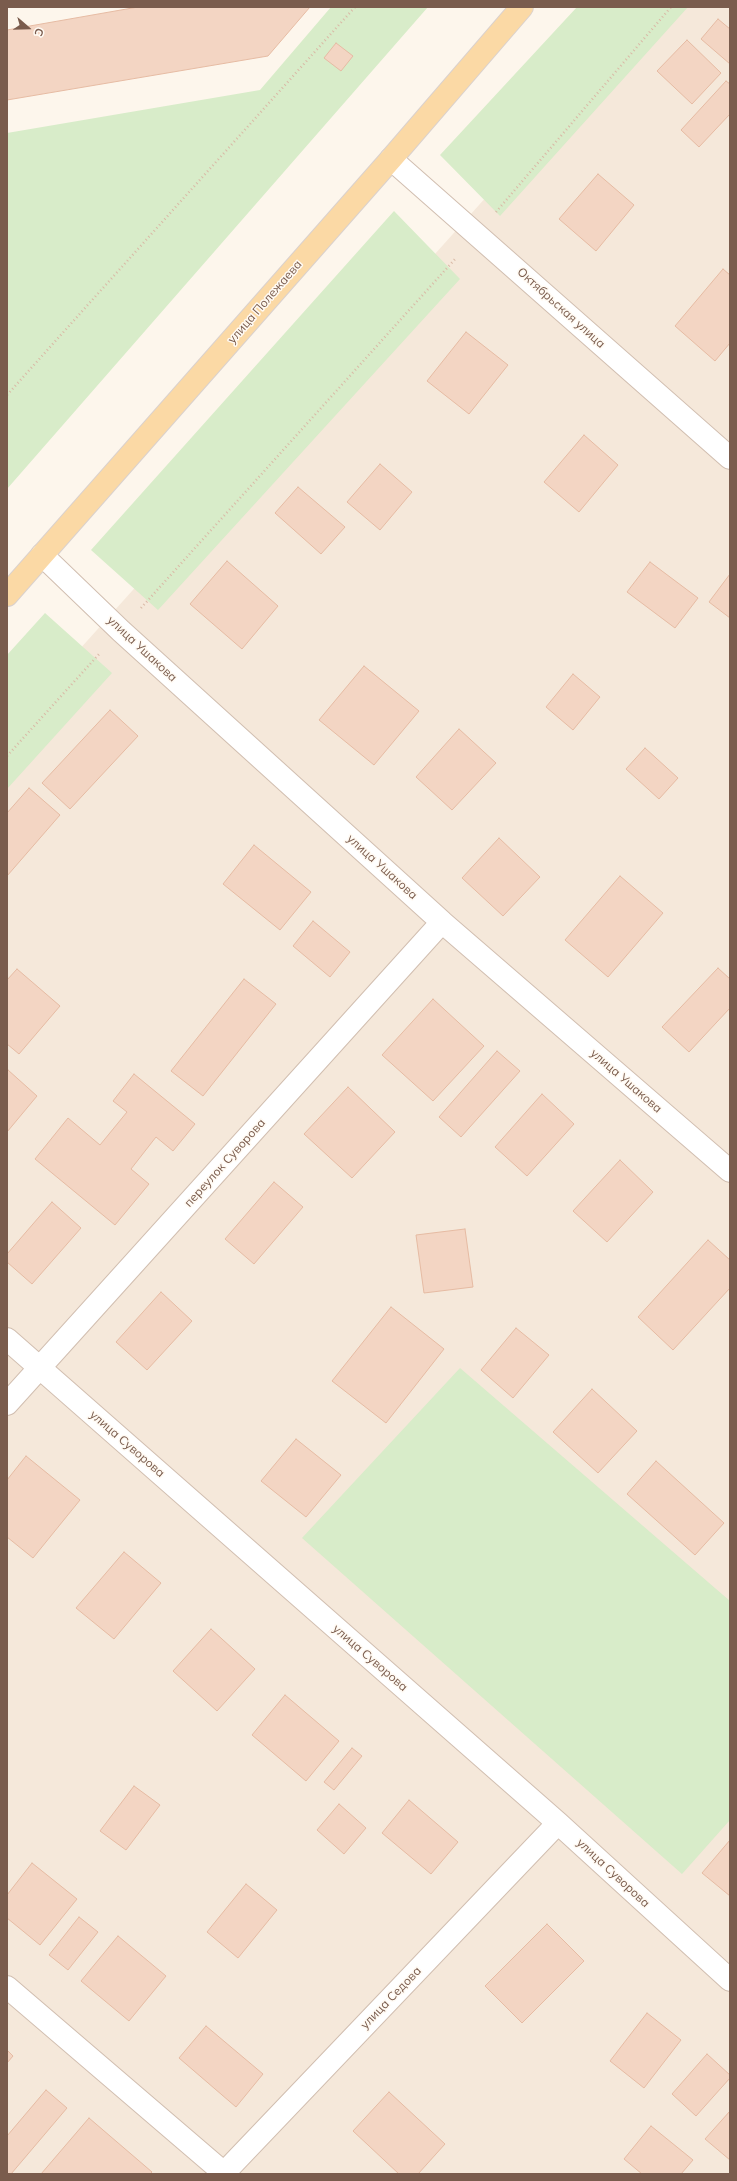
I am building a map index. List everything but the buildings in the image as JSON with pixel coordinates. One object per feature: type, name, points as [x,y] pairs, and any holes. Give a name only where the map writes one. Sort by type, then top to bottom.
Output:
[{"type":"main road","name":"улица Полежаева","points":[[7,595],[391,159],[522,7]]},
{"type":"street","name":"Октябрьская улица","points":[[391,159],[730,458]]},
{"type":"street","name":"улица Ушакова","points":[[42,554],[121,631],[442,922],[730,1171]]},
{"type":"street","name":"переулок Суворова","points":[[7,1404],[442,922]]},
{"type":"street","name":"улица Суворова","points":[[7,1339],[558,1823],[730,1980]]},
{"type":"street","name":"улица Седова","points":[[224,2173],[558,1823]]},
{"type":"street","points":[[7,1987],[224,2173]]},
{"type":"path","points":[[7,395],[355,7]]},
{"type":"path","points":[[7,756],[477,234],[671,7]]},
{"type":"shaded area","points":[[657,7],[730,7],[730,2174],[7,2174],[7,730]]},
{"type":"green space","points":[[331,7],[428,7],[7,489],[7,133],[260,90]]},
{"type":"green space","points":[[577,7],[688,7],[500,216],[440,155]]},
{"type":"green space","points":[[394,211],[460,279],[158,610],[91,550]]},
{"type":"green space","points":[[45,613],[112,673],[7,789],[7,655]]},
{"type":"green space","points":[[460,1368],[730,1601],[730,1820],[682,1874],[302,1538]]}]
